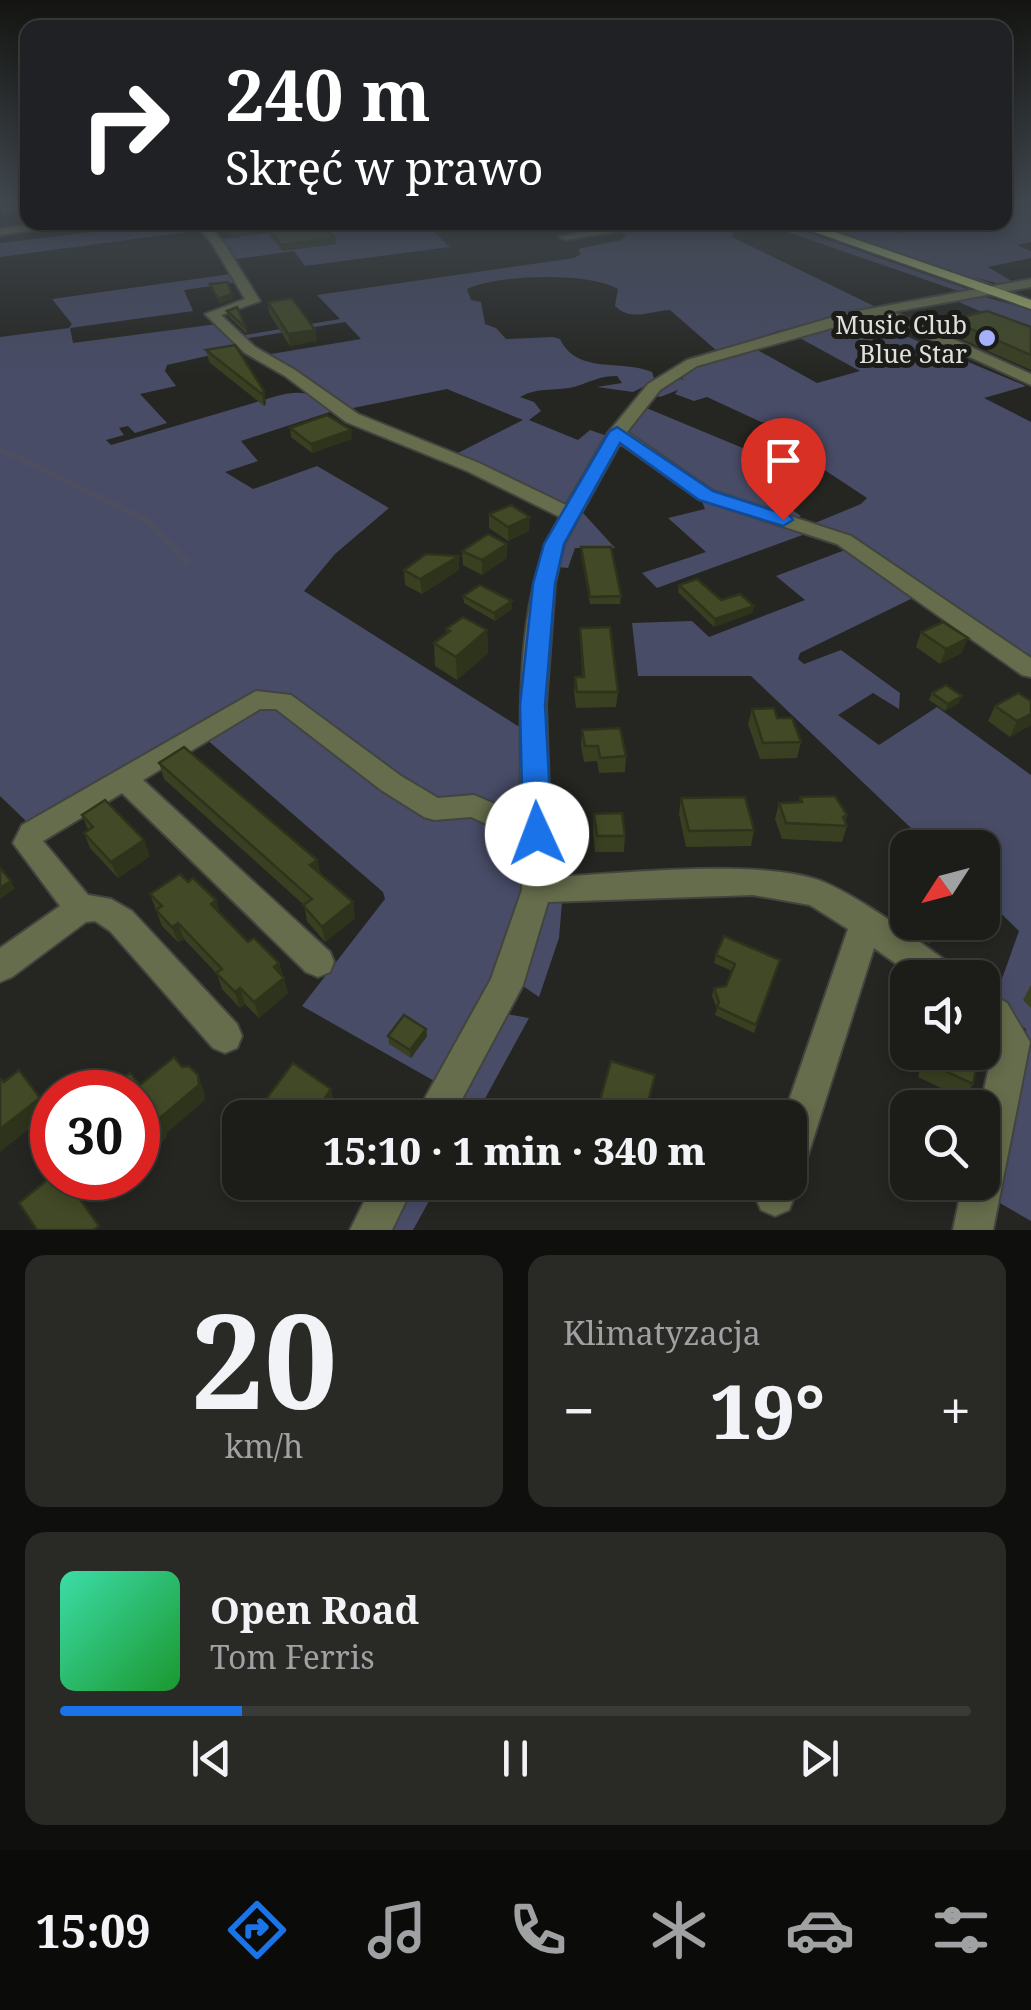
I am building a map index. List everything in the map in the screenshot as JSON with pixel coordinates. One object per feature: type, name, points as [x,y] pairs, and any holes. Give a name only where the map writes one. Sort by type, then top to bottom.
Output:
[{"type":"main road","points":[[907,261],[1031,305]]},
{"type":"street","points":[[229,261],[254,301],[212,314],[250,350],[352,418],[472,467],[569,514]]},
{"type":"street","points":[[442,1100],[506,985],[537,890],[533,705],[544,584],[554,544],[617,432],[654,387],[674,371],[786,333],[1031,282]]},
{"type":"street","points":[[879,311],[1031,380]]},
{"type":"street","points":[[617,432],[706,496],[844,540],[1031,668]]},
{"type":"street","points":[[80,909],[28,843],[32,833],[256,700],[282,701],[391,784],[434,809],[474,806],[537,834]]},
{"type":"street","points":[[124,778],[318,962]]},
{"type":"street","points":[[537,890],[754,882],[817,893],[917,960]]},
{"type":"street","points":[[0,968],[80,909],[100,908],[121,921],[225,1036]]},
{"type":"street","points":[[807,1101],[866,924]]},
{"type":"street","points":[[973,1230],[1012,1042],[1000,1022]]},
{"type":"street","points":[[370,1230],[386,1200]]},
{"type":"shaded area","points":[[302,261],[340,261],[305,266]]},
{"type":"shaded area","points":[[550,261],[782,261],[876,307],[778,331],[717,351],[670,310],[634,315],[621,311],[615,306],[618,289],[604,283],[542,277],[467,289],[471,300],[481,302],[485,324],[496,328],[506,339],[553,337],[560,339],[577,358],[588,362],[652,372],[655,381],[633,392],[597,387],[622,383],[617,376],[611,376],[520,397],[534,402],[541,411],[529,420],[578,440],[590,430],[607,436],[570,501],[558,504],[452,456],[523,420],[447,389],[343,410],[265,355],[361,339],[345,322],[243,339],[239,336],[340,319],[317,295]]},
{"type":"shaded area","points":[[872,261],[889,261],[973,291],[961,292]]},
{"type":"shaded area","points":[[917,261],[1015,261],[988,267],[1015,283],[1003,285],[974,277],[996,288]]},
{"type":"shaded area","points":[[231,274],[239,282],[184,290],[193,311],[70,328],[73,343],[217,324],[242,348],[167,365],[165,371],[176,386],[140,394],[167,423],[135,433],[128,426],[119,428],[124,435],[106,440],[111,445],[286,394],[314,396],[333,411],[241,441],[258,461],[225,472],[253,489],[317,466],[389,508],[335,554],[304,591],[521,728],[525,795],[522,808],[512,811],[450,800],[448,813],[480,818],[524,836],[529,872],[522,916],[500,979],[436,1082],[302,1006],[385,899],[383,892],[205,738],[253,710],[286,707],[351,759],[326,723],[302,706],[260,693],[39,824],[27,822],[0,796],[0,337],[69,328],[72,324],[52,299]]},
{"type":"shaded area","points":[[978,295],[1031,310],[1031,333],[954,300]]},
{"type":"shaded area","points":[[860,317],[1026,386],[984,398],[1031,422],[1031,663],[852,539],[815,523],[867,498],[817,465],[755,484],[801,516],[794,519],[719,498],[625,431],[644,407],[750,451],[746,456],[758,462],[798,458],[803,447],[785,437],[803,429],[799,423],[761,422],[707,397],[694,401],[675,394],[678,390],[660,397],[655,395],[674,377],[684,380],[677,374],[752,347],[817,383],[860,371],[796,336]]},
{"type":"shaded area","points":[[701,499],[808,533],[657,588],[642,573],[706,552],[668,518],[705,509]]},
{"type":"shaded area","points":[[578,513],[584,514],[615,548],[575,548],[568,568],[558,567],[565,534]]},
{"type":"shaded area","points":[[845,550],[915,597],[800,653],[798,659],[804,664],[841,650],[900,693],[899,709],[873,693],[838,715],[879,745],[937,707],[1031,775],[1031,1221],[994,1200],[1000,1200],[1000,1160],[1027,1046],[1026,1029],[1000,1009],[1000,984],[1019,931],[1000,913],[1000,830],[913,830],[751,676],[638,676],[632,623],[692,621],[709,637],[805,600],[776,576]]},
{"type":"shaded area","points":[[547,901],[562,902],[559,938],[539,997],[520,984]]},
{"type":"shaded area","points":[[506,1014],[529,1018],[484,1100],[456,1100]]},
{"type":"shaded area","points":[[400,1200],[430,1200],[413,1230],[384,1230]]},
{"type":"building","points":[[228,282],[232,294],[218,299],[210,284]]},
{"type":"building","points":[[292,298],[315,330],[288,334],[268,302]]},
{"type":"building","points":[[237,307],[246,328],[227,311]]},
{"type":"building","points":[[987,311],[1031,327],[1031,355],[950,320]]},
{"type":"building","points":[[235,345],[264,391],[262,394],[206,350]]},
{"type":"building","points":[[327,415],[351,430],[311,444],[290,428]]},
{"type":"building","points":[[511,505],[530,517],[508,527],[489,514]]},
{"type":"building","points":[[488,534],[507,544],[482,560],[462,551]]},
{"type":"building","points":[[581,547],[611,547],[621,596],[590,597]]},
{"type":"building","points":[[426,554],[459,556],[420,579],[404,570]]},
{"type":"building","points":[[697,579],[721,600],[740,594],[754,606],[715,619],[679,585]]},
{"type":"building","points":[[480,585],[512,601],[494,613],[463,596]]},
{"type":"building","points":[[463,617],[487,630],[456,657],[434,643]]},
{"type":"building","points":[[943,622],[968,638],[946,649],[921,632]]},
{"type":"building","points":[[610,627],[618,692],[577,692],[575,677],[584,677],[580,628]]},
{"type":"building","points":[[946,685],[962,696],[948,704],[932,693]]},
{"type":"building","points":[[1018,693],[1031,701],[1031,714],[1017,721],[995,706]]},
{"type":"building","points":[[774,708],[777,718],[792,718],[801,742],[763,743],[752,709]]},
{"type":"building","points":[[620,728],[626,756],[600,758],[598,746],[585,746],[582,730]]},
{"type":"building","points":[[184,747],[317,860],[310,865],[353,902],[322,927],[303,905],[312,899],[159,763]]},
{"type":"building","points":[[835,796],[847,815],[843,817],[847,826],[786,823],[779,803],[802,802],[800,797]]},
{"type":"building","points":[[745,797],[754,830],[689,831],[681,798]]},
{"type":"building","points":[[105,800],[144,840],[111,862],[84,833],[93,827],[82,815]]},
{"type":"building","points":[[622,813],[625,836],[597,836],[594,814]]},
{"type":"building","points":[[0,868],[11,881],[0,888]]},
{"type":"building","points":[[180,874],[188,882],[193,878],[216,900],[211,904],[248,942],[254,938],[279,963],[274,967],[284,978],[254,1002],[240,988],[235,992],[216,973],[222,969],[178,923],[172,927],[156,910],[162,906],[150,894]]},
{"type":"building","points":[[724,936],[780,960],[756,1025],[717,1007],[714,988],[726,986],[735,964],[716,955]]},
{"type":"building","points":[[404,1015],[426,1029],[410,1050],[388,1036]]},
{"type":"building","points":[[174,1057],[182,1067],[189,1066],[198,1075],[199,1085],[160,1118],[160,1070]]},
{"type":"building","points":[[611,1061],[655,1075],[649,1100],[600,1100]]},
{"type":"building","points":[[293,1063],[331,1089],[324,1100],[265,1100]]},
{"type":"building","points":[[19,1070],[30,1085],[30,1106],[0,1129],[0,1080],[4,1082]]},
{"type":"building","points":[[943,1070],[976,1070],[973,1084]]},
{"type":"building","points":[[30,1194],[30,1200],[81,1200],[99,1226],[94,1230],[37,1230],[19,1203]]},
{"type":"waterway","points":[[0,450],[26,462]]},
{"type":"waterway","points":[[21,459],[146,520],[187,562]]},
{"type":"place","name":"Music Club Blue Star","points":[[987,338]]},
{"type":"route","points":[[537,834],[533,705],[544,584],[554,544],[617,432],[706,496],[783,520]]}]
